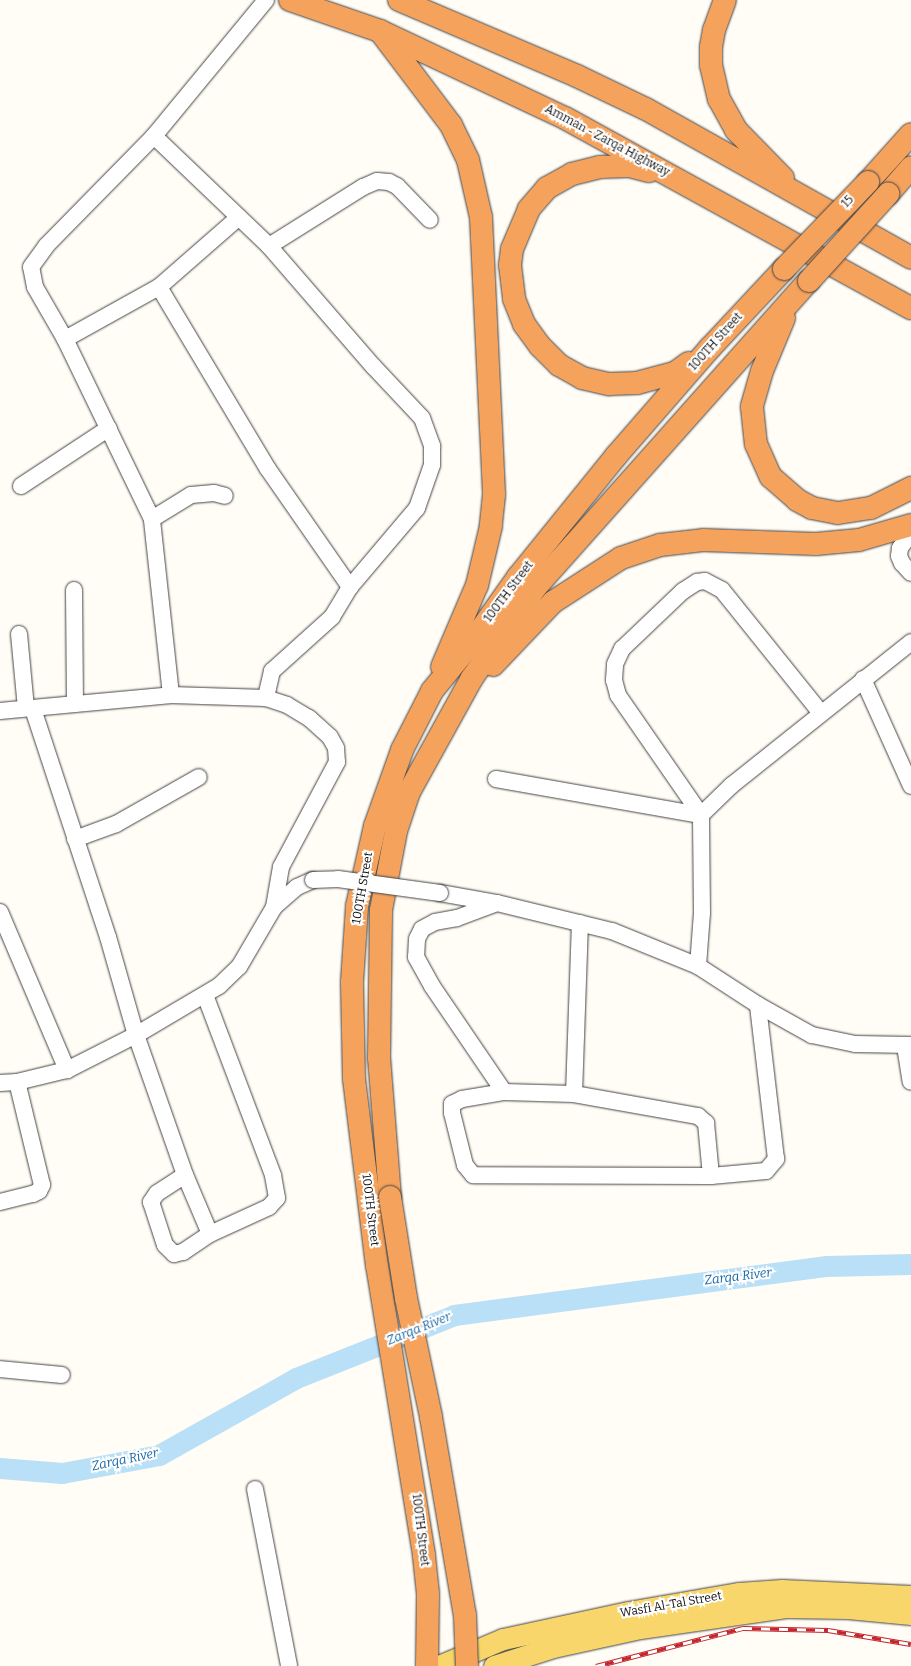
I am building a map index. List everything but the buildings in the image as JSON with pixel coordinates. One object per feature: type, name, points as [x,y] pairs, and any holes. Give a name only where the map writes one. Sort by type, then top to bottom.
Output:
[{"type":"highway","name":"Amman - Zarqa Highway","points":[[290,0],[380,31],[565,118],[911,308]]},
{"type":"highway","points":[[399,0],[612,92],[795,192],[911,258]]},
{"type":"highway","points":[[725,0],[714,30],[711,48],[713,77],[719,99],[736,130],[795,192]]},
{"type":"highway","points":[[380,31],[451,125],[468,160],[481,217],[494,464],[492,518],[485,556],[470,603],[432,691]]},
{"type":"highway","points":[[891,156],[911,117]]},
{"type":"highway","name":"15","points":[[784,269],[868,182],[911,134]]},
{"type":"highway","points":[[691,186],[629,166],[585,170],[559,179],[538,197],[522,222],[512,249],[510,265],[512,286],[519,312],[531,336],[554,360],[582,378],[623,384],[650,381],[676,373],[710,348]]},
{"type":"highway","name":"15","points":[[809,281],[911,168]]},
{"type":"highway","name":"100TH Street","points":[[427,1666],[428,1594],[424,1555],[377,1266],[354,1079],[352,982],[357,906],[375,826],[402,750],[432,691],[472,642],[518,577],[616,456],[710,348],[784,269]]},
{"type":"highway","name":"100TH Street","points":[[467,1666],[465,1615],[431,1418],[406,1298],[390,1197],[379,1058],[381,910],[396,831],[409,792],[458,700],[505,628],[560,557],[809,281]]},
{"type":"highway","points":[[888,295],[911,318]]},
{"type":"highway","points":[[790,303],[762,371],[752,407],[756,444],[771,477],[797,500],[812,508],[838,513],[871,508],[911,488]]},
{"type":"highway","points":[[458,700],[553,602],[621,558],[660,545],[703,540],[816,544],[859,540],[911,525]]},
{"type":"main road","name":"Wasfi Al-Tal Street","points":[[439,1666],[503,1638],[628,1612],[739,1593],[789,1590],[911,1596]]},
{"type":"main road","name":"Wasfi Al-Tal Street","points":[[494,1666],[553,1647],[640,1628],[785,1607],[848,1608],[911,1614]]},
{"type":"street","points":[[171,695],[152,519],[65,338],[35,287],[31,267],[51,240],[154,136],[266,0]]},
{"type":"street","points":[[154,136],[269,246],[373,366],[411,404],[422,418],[432,446],[432,465],[417,508],[350,587],[332,617],[272,671],[266,698]]},
{"type":"street","points":[[269,246],[364,187],[377,181],[389,182],[397,186],[430,220]]},
{"type":"street","points":[[65,338],[159,287],[239,217]]},
{"type":"street","points":[[159,287],[268,469],[350,587]]},
{"type":"street","points":[[21,486],[109,428]]},
{"type":"street","points":[[152,519],[190,495],[214,493],[225,496]]},
{"type":"street","points":[[911,532],[900,548],[899,556],[902,563],[911,573]]},
{"type":"street","points":[[698,966],[702,913],[701,815],[618,696],[614,680],[615,664],[622,649],[683,591],[697,582],[705,581],[722,590],[821,713]]},
{"type":"street","points":[[74,590],[75,704]]},
{"type":"street","points":[[19,634],[30,708],[108,937],[136,1035],[185,1175],[210,1234]]},
{"type":"street","points":[[701,815],[721,795],[863,679],[911,642]]},
{"type":"street","points":[[863,679],[911,786]]},
{"type":"street","points":[[0,711],[171,695],[266,698],[287,705],[314,723],[330,737],[336,748],[337,762],[281,867],[274,907]]},
{"type":"street","points":[[75,839],[116,824],[199,778]]},
{"type":"street","points":[[496,779],[701,815]]},
{"type":"street","points":[[0,1083],[17,1082],[67,1070],[136,1035],[205,995],[230,978],[239,967],[274,907],[298,887],[313,880],[338,879],[440,893],[497,903],[612,931],[698,966],[758,1005],[812,1035],[855,1044],[908,1046],[911,1082]]},
{"type":"street","points":[[497,903],[457,918],[435,922],[422,929],[417,939],[416,957],[432,986],[504,1092]]},
{"type":"street","points":[[0,912],[67,1070]]},
{"type":"street","points":[[574,1094],[580,922]]},
{"type":"street","points":[[185,1175],[156,1193],[151,1202],[166,1245],[170,1251],[178,1254],[210,1234],[269,1207],[277,1198],[273,1175],[205,995]]},
{"type":"street","points":[[711,1176],[708,1129],[702,1119],[689,1113],[574,1094],[504,1092],[462,1099],[452,1104],[452,1113],[465,1165],[473,1175],[711,1176],[766,1171],[776,1159],[758,1005]]},
{"type":"street","points":[[0,1202],[39,1192],[42,1185],[17,1082]]},
{"type":"street","points":[[0,1368],[62,1375]]},
{"type":"street","points":[[255,1489],[289,1666]]},
{"type":"waterway","name":"Zarqa River","points":[[0,1468],[62,1473],[159,1455],[296,1378],[454,1315],[827,1266],[911,1264]]},
{"type":"railway","points":[[596,1666],[743,1628],[828,1630],[911,1644]]}]
